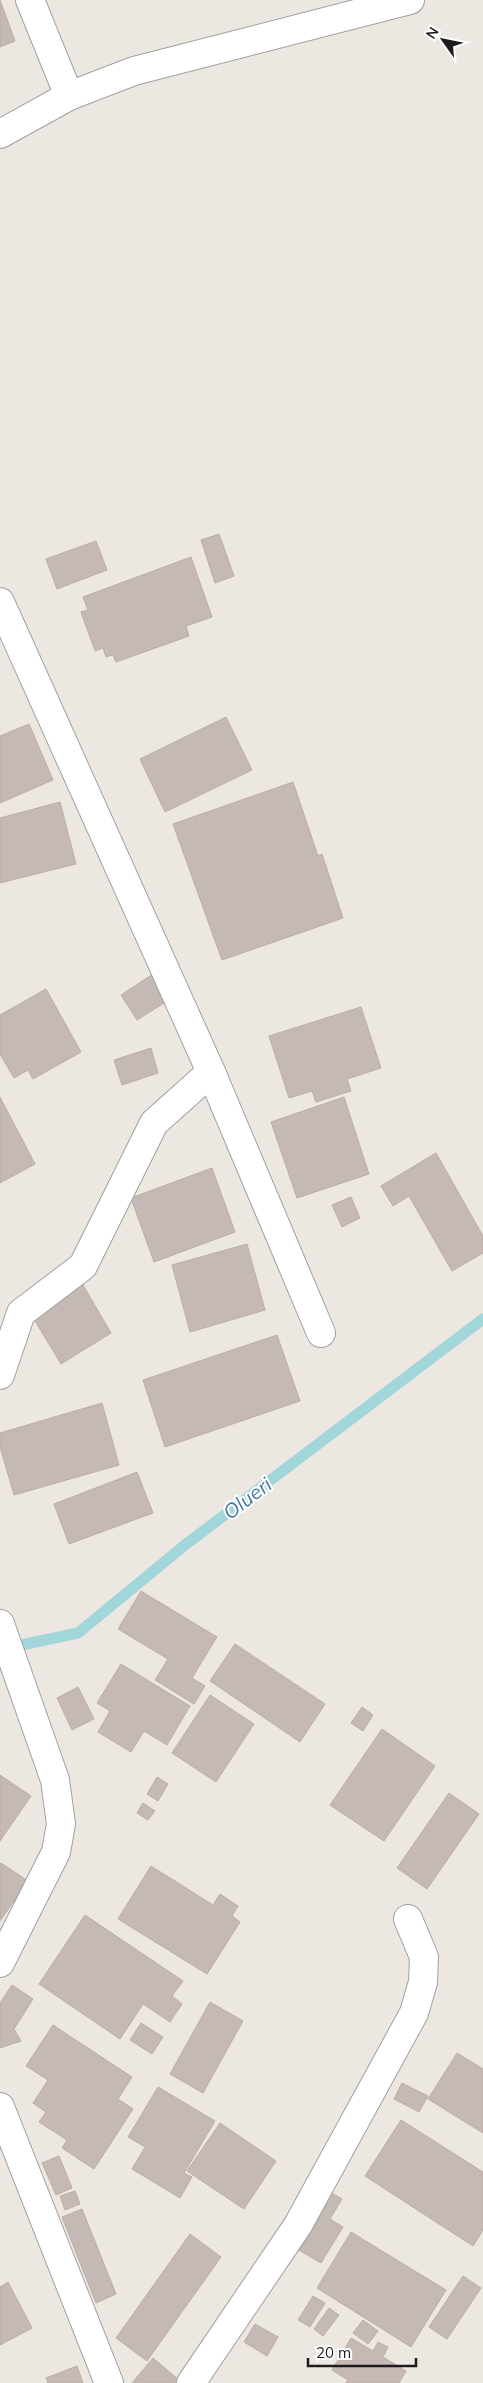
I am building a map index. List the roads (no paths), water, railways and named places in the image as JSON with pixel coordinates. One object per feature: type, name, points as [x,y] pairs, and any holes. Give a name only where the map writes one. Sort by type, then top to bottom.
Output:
[{"type":"street","points":[[30,0],[69,96]]},
{"type":"street","points":[[0,134],[69,96],[134,71],[410,0]]},
{"type":"street","points":[[0,602],[212,1072],[321,1333]]},
{"type":"street","points":[[0,1375],[21,1313],[83,1266],[154,1123],[212,1072]]},
{"type":"street","points":[[0,1624],[55,1780],[61,1824],[56,1852],[0,1963]]},
{"type":"street","points":[[191,2383],[298,2225],[414,2013],[423,1982],[424,1957],[408,1919]]},
{"type":"street","points":[[0,2107],[109,2383]]},
{"type":"waterway","name":"Olueri","points":[[7,1648],[78,1633],[185,1545],[483,1319]]}]
